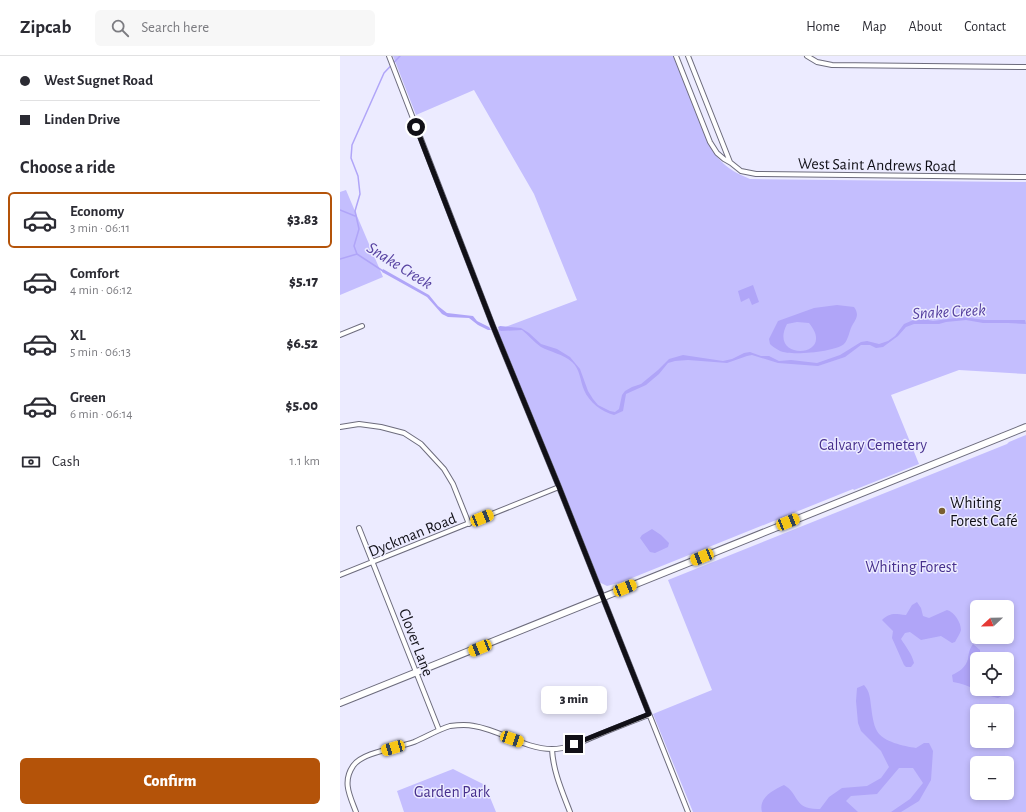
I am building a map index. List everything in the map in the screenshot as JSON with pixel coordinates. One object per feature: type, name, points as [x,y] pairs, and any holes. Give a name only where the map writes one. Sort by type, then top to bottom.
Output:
[{"type":"main road","points":[[340,703],[1026,427]]},
{"type":"street","name":"West Saint Andrews Road","points":[[676,56],[710,142],[717,153],[741,171],[756,174],[1026,177]]},
{"type":"street","points":[[688,56],[731,163]]},
{"type":"street","points":[[807,56],[817,62],[832,65],[1026,67]]},
{"type":"street","points":[[389,58],[488,312],[688,812]]},
{"type":"street","points":[[682,70],[692,66]]},
{"type":"street","points":[[340,335],[362,326]]},
{"type":"street","points":[[340,427],[359,424],[381,427],[404,433],[421,444],[434,456],[453,484],[469,524]]},
{"type":"street","name":"Dyckman Road","points":[[340,575],[559,487]]},
{"type":"street","name":"Clover Lane","points":[[359,528],[439,730]]},
{"type":"street","points":[[356,812],[349,794],[347,781],[353,766],[357,761],[379,752],[413,742],[450,726],[473,726],[542,748],[552,749],[574,744],[649,714]]},
{"type":"street","points":[[552,749],[552,761],[555,772],[570,812]]},
{"type":"green space","name":"Calvary Cemetery","points":[[393,56],[674,56],[713,152],[722,162],[738,174],[750,179],[1026,182],[1026,374],[959,370],[891,395],[919,464],[622,582],[607,586],[599,582],[497,330],[577,300],[534,194],[474,90],[416,115]]},
{"type":"green space","points":[[346,190],[383,277],[340,295],[340,192]]},
{"type":"green space","name":"Whiting Forest","points":[[1026,435],[1026,812],[693,812],[653,714],[712,690],[668,580],[1007,444]]},
{"type":"green space","name":"Garden Park","points":[[453,769],[485,785],[496,812],[404,812],[397,791]]},
{"type":"shaded area","points":[[383,269],[429,295],[438,306],[447,313],[473,316],[477,321],[489,327],[491,330],[478,325],[469,318],[448,317],[442,314],[427,297],[382,272]]},
{"type":"shaded area","points":[[753,285],[759,302],[752,305],[749,298],[741,302],[738,291]]},
{"type":"shaded area","points":[[837,305],[854,307],[857,312],[856,318],[844,344],[839,347],[823,351],[793,353],[780,351],[770,344],[769,339],[778,321],[814,308]],"holes":[[[797,322],[809,323],[816,335],[815,343],[810,349],[801,351],[793,350],[786,345],[783,336],[787,324]]]},
{"type":"shaded area","points":[[963,317],[985,320],[1025,320],[1026,324],[983,323],[966,320],[939,324],[914,324],[906,327],[898,336],[883,347],[876,348],[870,345],[861,345],[845,357],[818,366],[778,363],[752,355],[727,363],[688,360],[675,361],[668,363],[659,374],[646,385],[626,394],[623,411],[614,415],[601,409],[589,399],[584,390],[577,368],[572,362],[561,355],[541,347],[522,330],[501,331],[498,327],[521,328],[541,344],[557,349],[570,357],[580,369],[588,391],[593,399],[598,405],[615,412],[619,409],[622,395],[625,391],[641,384],[669,359],[683,355],[723,361],[750,352],[761,356],[769,356],[779,361],[791,360],[817,363],[840,355],[861,342],[867,341],[879,344],[888,341],[895,336],[904,324],[918,318],[933,321]]},
{"type":"shaded area","points":[[652,529],[669,543],[668,547],[655,553],[650,552],[640,538]]},
{"type":"shaded area","points":[[917,602],[921,608],[923,616],[929,618],[947,610],[950,611],[955,615],[961,630],[955,642],[952,643],[941,636],[921,640],[910,632],[905,633],[901,639],[914,663],[911,667],[906,667],[892,638],[893,631],[882,620],[890,615],[906,615],[912,605]]},
{"type":"shaded area","points":[[973,644],[980,650],[980,652],[970,652],[970,687],[953,682],[952,675],[964,667]]},
{"type":"shaded area","points":[[864,685],[869,695],[875,725],[880,735],[894,743],[916,748],[924,743],[929,743],[933,751],[931,780],[919,801],[901,812],[891,812],[910,799],[923,783],[913,768],[899,768],[877,794],[851,796],[846,801],[858,812],[762,812],[762,803],[767,795],[784,785],[805,807],[820,809],[829,797],[842,788],[867,786],[881,778],[889,767],[881,751],[861,731],[858,723],[856,701],[857,688]]},
{"type":"shaded area","points":[[990,696],[1002,696],[998,698]]},
{"type":"waterway","name":"Snake Creek","points":[[383,271],[357,254],[354,246],[359,229],[355,211],[360,194],[358,176],[351,158],[352,145],[384,73],[400,56]]},
{"type":"waterway","points":[[340,210],[355,216]]},
{"type":"waterway","points":[[340,259],[357,254]]},
{"type":"place","name":"Whiting Forest Café","points":[[942,511]]},
{"type":"route","points":[[416,127],[493,326],[649,714],[574,744]]}]
